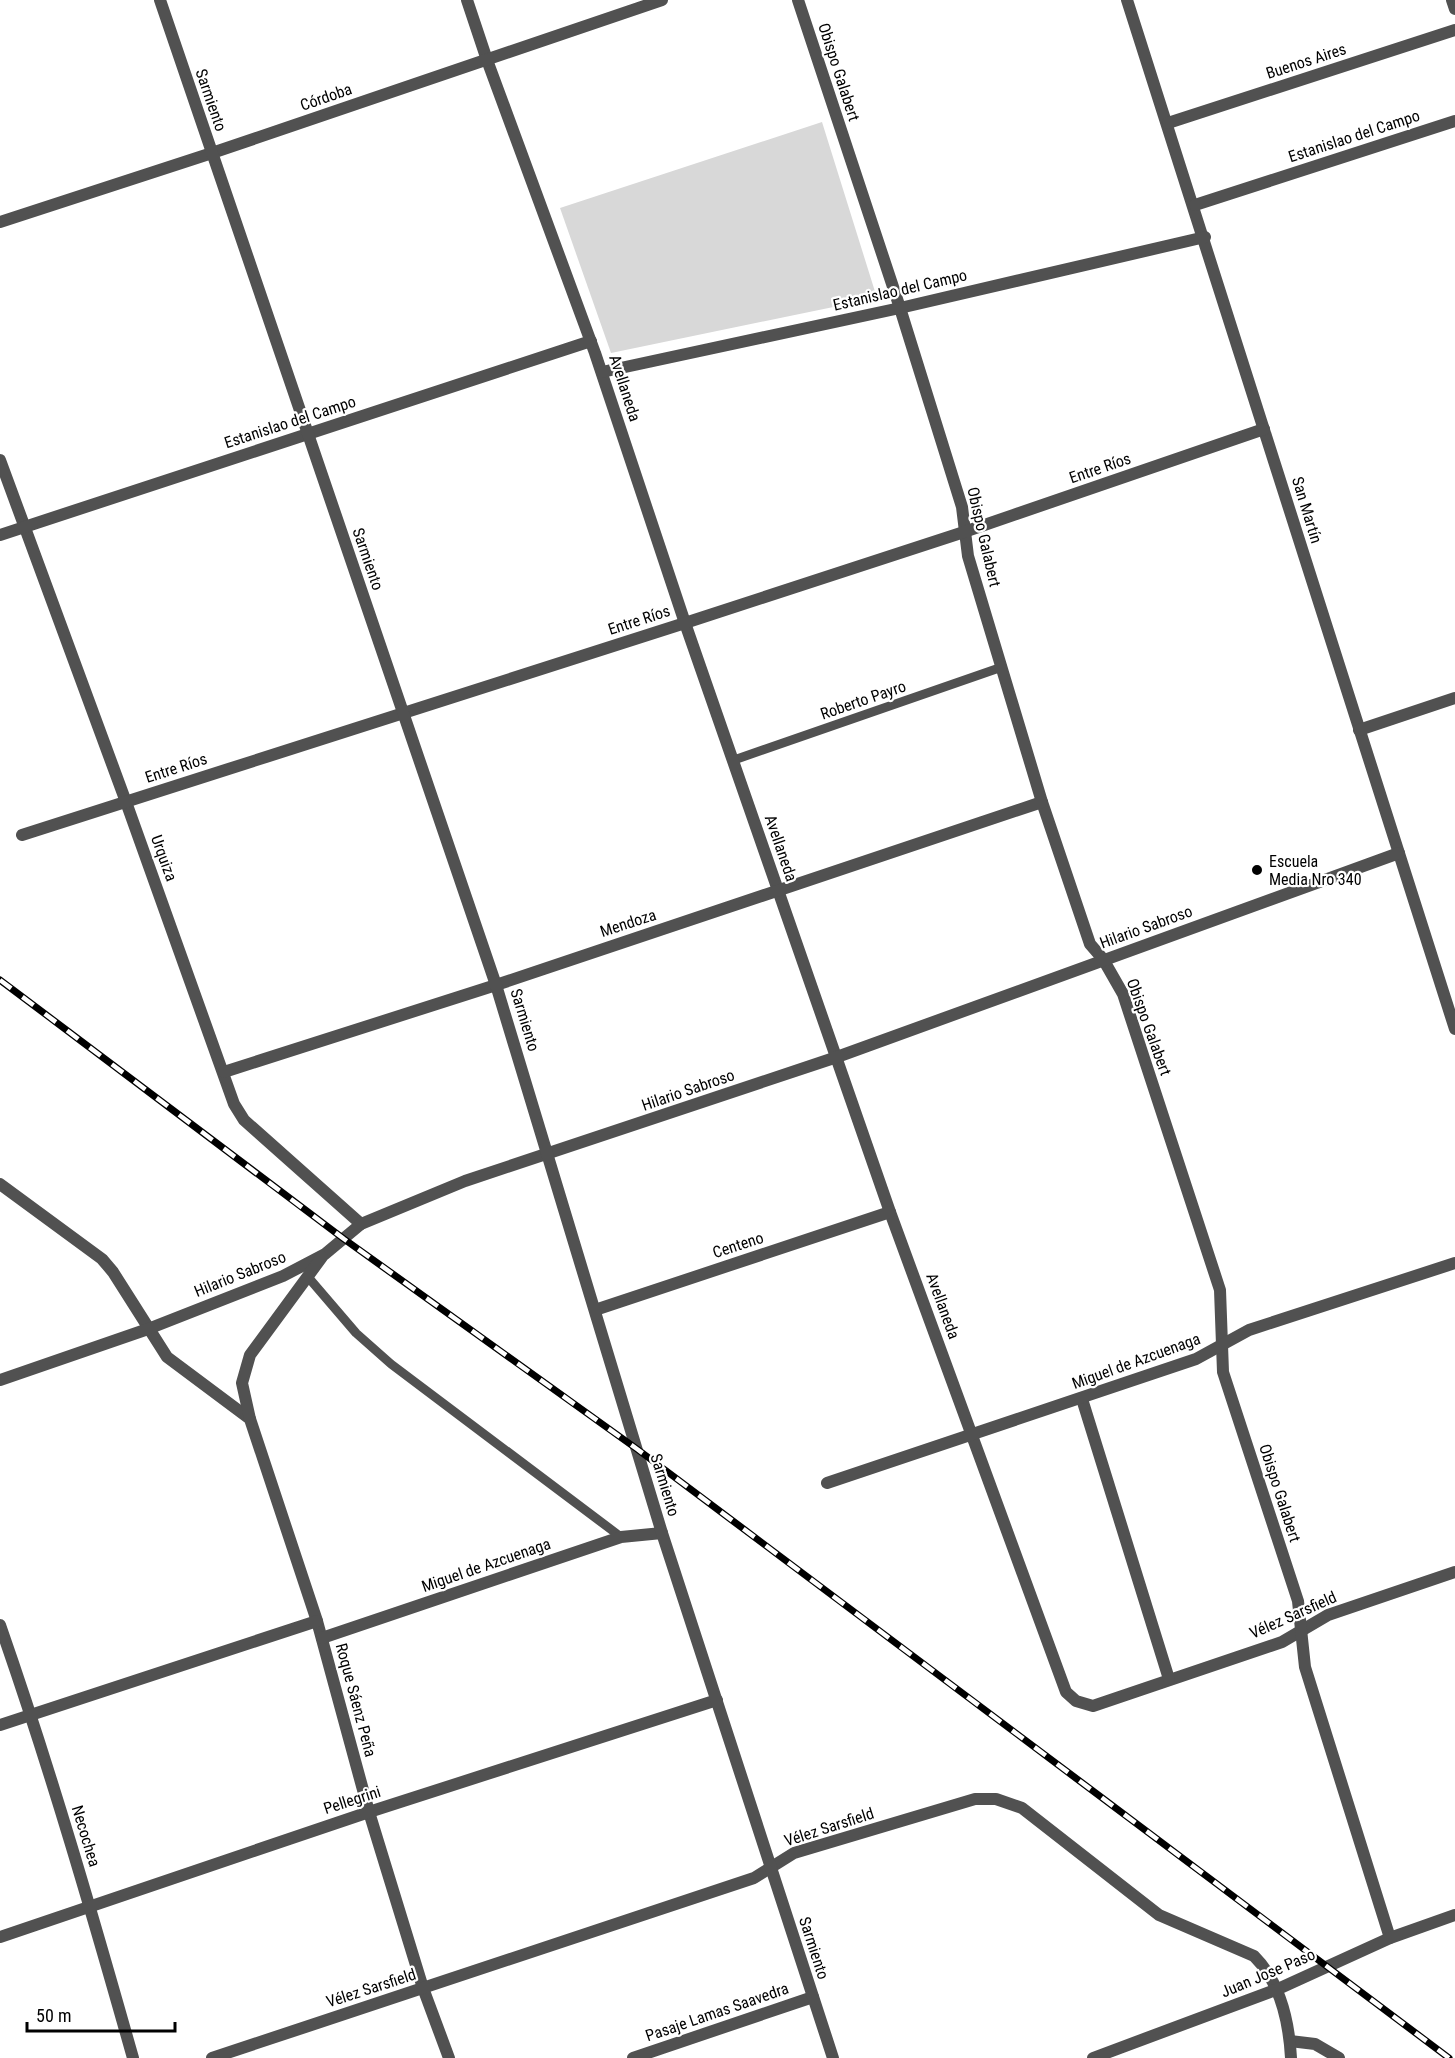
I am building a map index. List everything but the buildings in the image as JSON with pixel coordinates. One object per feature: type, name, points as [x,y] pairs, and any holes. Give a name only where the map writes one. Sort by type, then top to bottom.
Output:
[{"type":"street","name":"Sarmiento","points":[[160,0],[496,985],[662,1533],[832,2058]]},
{"type":"street","name":"Avellaneda","points":[[467,0],[591,340],[685,623],[890,1212],[1066,1692],[1076,1701]]},
{"type":"street","name":"Córdoba","points":[[0,222],[212,153],[662,0]]},
{"type":"street","name":"Obispo Galabert","points":[[798,0],[900,308],[962,507],[968,556],[1042,802],[1090,944],[1103,960],[1123,994],[1220,1290],[1224,1343],[1223,1372],[1298,1601],[1305,1667],[1390,1938]]},
{"type":"street","name":"San Martín","points":[[1127,0],[1205,237],[1455,1029]]},
{"type":"street","points":[[1452,0],[1455,9]]},
{"type":"street","name":"Buenos Aires","points":[[1168,123],[1455,30]]},
{"type":"street","name":"Estanislao del Campo","points":[[1195,206],[1455,121]]},
{"type":"street","name":"Estanislao del Campo","points":[[602,372],[900,308],[1205,237]]},
{"type":"street","name":"Estanislao del Campo","points":[[0,535],[591,340]]},
{"type":"street","name":"Entre Ríos","points":[[22,835],[964,532],[1264,429]]},
{"type":"street","name":"Urquiza","points":[[0,460],[234,1104],[244,1120],[361,1224]]},
{"type":"street","points":[[1359,730],[1455,698]]},
{"type":"street","name":"Mendoza","points":[[224,1072],[496,985],[1042,802]]},
{"type":"street","name":"Hilario Sabroso","points":[[0,1380],[148,1329],[283,1276],[325,1254],[361,1224],[465,1181],[837,1057],[1399,853]]},
{"type":"street","points":[[0,1184],[102,1258],[167,1357],[250,1419]]},
{"type":"street","name":"Centeno","points":[[595,1310],[890,1212]]},
{"type":"street","name":"Roque Sáenz Peña","points":[[325,1254],[250,1355],[242,1383],[250,1419],[317,1621],[369,1812],[423,1989],[449,2058]]},
{"type":"street","name":"Miguel de Azcuenaga","points":[[827,1483],[1082,1399],[1196,1359],[1249,1330],[1455,1263]]},
{"type":"street","points":[[1082,1399],[1169,1679]]},
{"type":"street","name":"Miguel de Azcuenaga","points":[[322,1638],[621,1537],[662,1533]]},
{"type":"street","name":"Vélez Sarsfield","points":[[1076,1701],[1093,1706],[1282,1642],[1328,1615],[1455,1572]]},
{"type":"street","points":[[0,1725],[317,1621]]},
{"type":"street","name":"Necochea","points":[[0,1625],[32,1715],[133,2058]]},
{"type":"street","name":"Pellegrini","points":[[0,1937],[369,1812],[717,1700]]},
{"type":"street","name":"Vélez Sarsfield","points":[[212,2058],[754,1878],[794,1853],[975,1799],[996,1799],[1022,1808],[1159,1915],[1254,1956],[1278,1989],[1290,2041],[1291,2058]]},
{"type":"street","name":"Juan Jose Paso","points":[[1093,2058],[1121,2054],[1278,1989],[1390,1938],[1455,1915]]},
{"type":"street","name":"Pasaje Lamas Saavedra","points":[[633,2058],[813,1997]]},
{"type":"street","points":[[1290,2041],[1315,2044],[1338,2058]]},
{"type":"lane","name":"Roberto Payro","points":[[734,760],[1002,667]]},
{"type":"lane","points":[[308,1276],[356,1333],[391,1364],[621,1537]]},
{"type":"shaded area","points":[[822,122],[877,298],[611,353],[560,208]]},
{"type":"railway","points":[[0,980],[344,1239],[637,1449],[1449,2058]]},
{"type":"place","name":"Escuela Media Nro 340","points":[[1257,870]]}]
